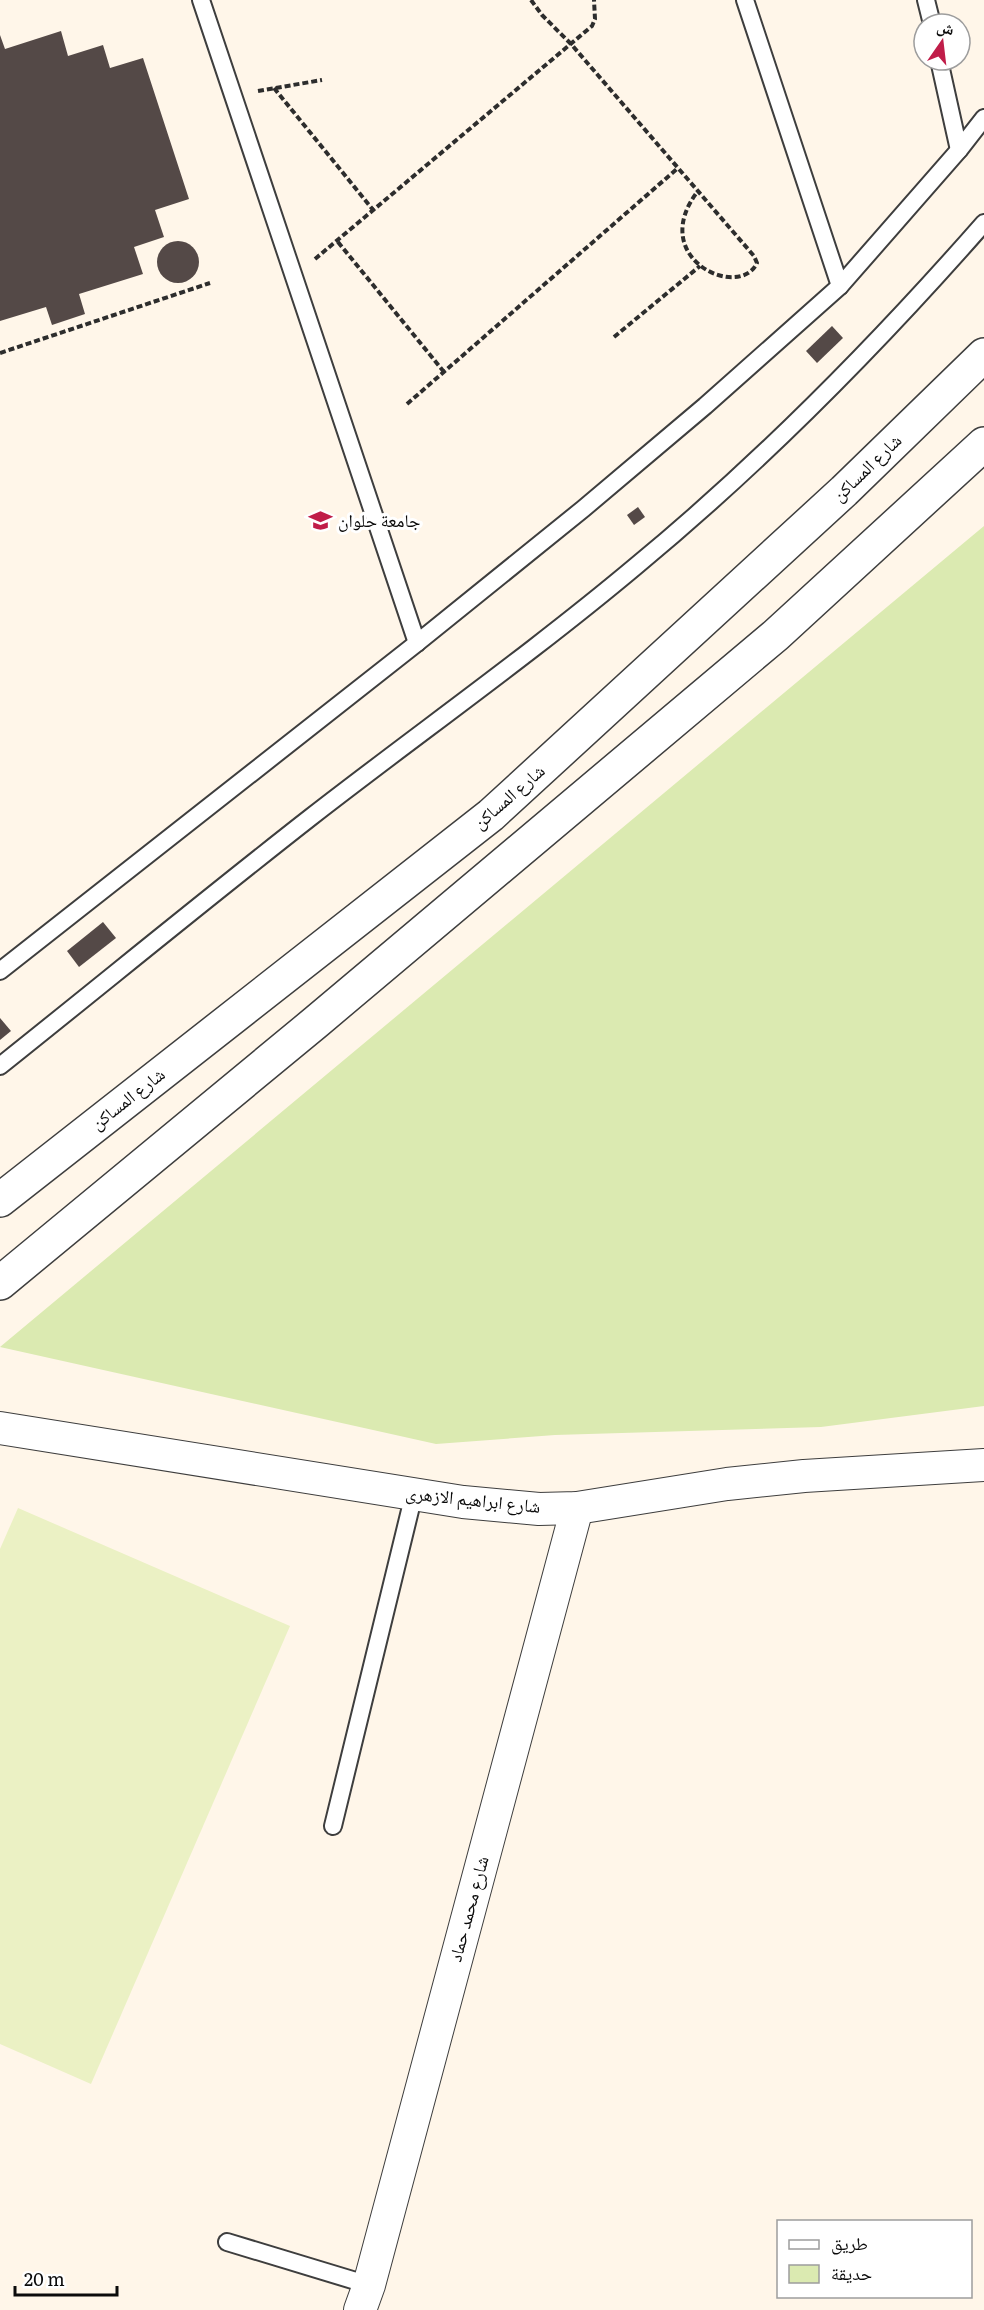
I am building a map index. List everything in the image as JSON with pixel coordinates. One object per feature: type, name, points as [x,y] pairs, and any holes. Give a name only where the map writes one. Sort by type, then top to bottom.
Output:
[{"type":"street","name":"شارع المساكن","points":[[0,1200],[491,815],[844,491],[984,355]]},
{"type":"street","points":[[0,1282],[316,1022],[776,635],[984,444]]},
{"type":"street","name":"شارع ابراهيم الازهرى","points":[[0,1428],[500,1507],[539,1509],[577,1508],[728,1484],[804,1476],[984,1465]]},
{"type":"street","name":"شارع محمد حماد","points":[[364,2297],[577,1508]]},
{"type":"lane","points":[[201,0],[417,643]]},
{"type":"lane","points":[[745,0],[840,286]]},
{"type":"lane","points":[[942,72],[959,150]]},
{"type":"lane","points":[[0,971],[417,643],[600,495],[705,406],[840,286],[959,150],[984,118]]},
{"type":"lane","points":[[0,1066],[309,819],[550,636],[639,564],[807,411],[875,343],[984,223]]},
{"type":"lane","points":[[333,1826],[414,1494]]},
{"type":"lane","points":[[227,2242],[364,2297]]},
{"type":"path","points":[[531,0],[571,44],[698,191],[754,256],[757,263],[745,275],[731,278],[717,275],[700,266],[690,255],[682,231],[683,218],[687,205],[698,191]]},
{"type":"path","points":[[293,276],[338,242],[594,23],[594,0]]},
{"type":"path","points":[[233,95],[322,80]]},
{"type":"path","points":[[273,88],[374,211]]},
{"type":"path","points":[[407,405],[678,168]]},
{"type":"path","points":[[338,242],[444,372]]},
{"type":"path","points":[[614,337],[700,266]]},
{"type":"path","points":[[0,353],[210,283]]},
{"type":"green space","points":[[984,526],[984,1406],[821,1427],[555,1435],[436,1444],[0,1347]]},
{"type":"green space","points":[[18,1508],[290,1626],[91,2084],[0,2044],[0,1549]]},
{"type":"building","points":[[61,31],[68,56],[103,45],[110,68],[143,58],[189,199],[155,210],[164,237],[134,247],[143,274],[79,294],[85,314],[52,325],[46,307],[0,321],[0,35],[5,49]]},
{"type":"building","points":[[178,241],[193,247],[199,262],[193,277],[178,283],[163,277],[157,262],[163,247]]},
{"type":"building","points":[[832,326],[843,338],[817,363],[806,351]]},
{"type":"building","points":[[638,507],[645,517],[634,525],[627,515]]},
{"type":"building","points":[[103,922],[116,938],[79,967],[67,951]]},
{"type":"building","points":[[0,1018],[11,1031],[0,1040]]},
{"type":"place","name":"جامعة حلوان","points":[[320,521]]}]
